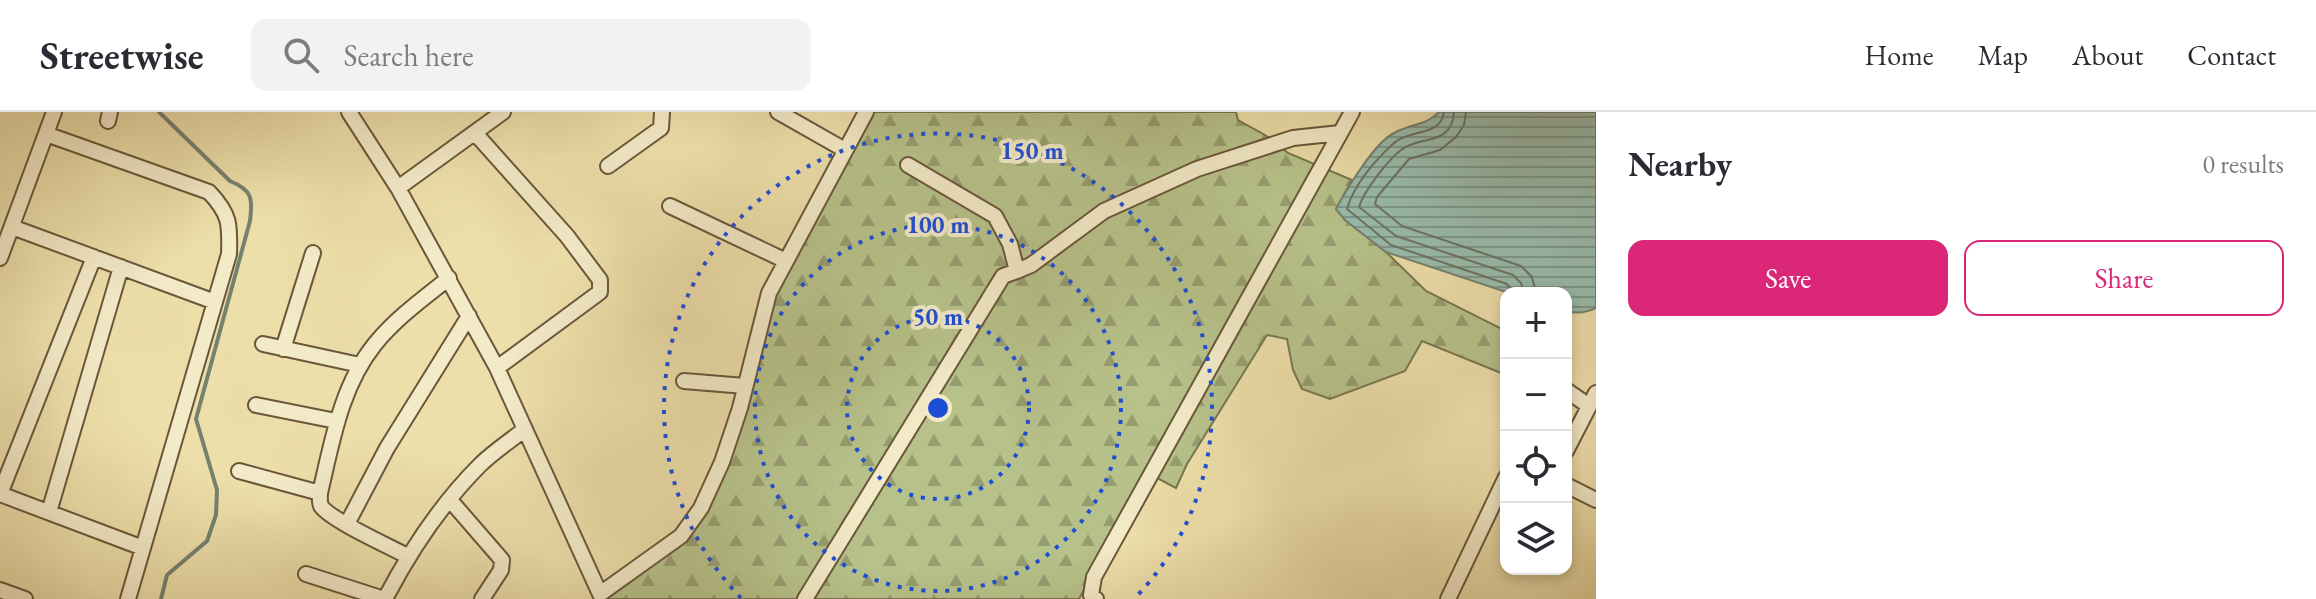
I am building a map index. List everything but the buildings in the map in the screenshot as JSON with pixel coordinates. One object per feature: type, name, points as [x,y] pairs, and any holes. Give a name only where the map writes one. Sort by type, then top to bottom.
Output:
[{"type":"street","points":[[0,258],[54,112]]},
{"type":"street","points":[[349,112],[398,188],[497,368],[598,596],[681,536],[701,508],[722,462],[769,293],[866,112]]},
{"type":"street","points":[[608,166],[661,128],[662,112]]},
{"type":"street","points":[[778,112],[845,150]]},
{"type":"street","points":[[1096,599],[1091,595],[1094,577],[1352,112]]},
{"type":"street","points":[[398,188],[498,113]]},
{"type":"street","points":[[475,133],[567,236],[600,280],[600,292],[497,368]]},
{"type":"street","points":[[805,599],[1003,276],[1031,265],[1104,211],[1197,169],[1293,138],[1340,133]]},
{"type":"street","points":[[46,134],[209,192],[225,209],[230,229],[229,254],[128,599]]},
{"type":"street","points":[[908,165],[995,216],[1010,244],[1017,271]]},
{"type":"street","points":[[670,206],[786,261]]},
{"type":"street","points":[[12,227],[215,302]]},
{"type":"street","points":[[283,349],[313,253]]},
{"type":"street","points":[[94,257],[0,494],[143,548]]},
{"type":"street","points":[[49,512],[121,267]]},
{"type":"street","points":[[409,557],[323,508],[319,501],[320,493],[336,421],[360,365],[387,331],[449,278]]},
{"type":"street","points":[[347,524],[387,448],[469,316]]},
{"type":"street","points":[[263,344],[360,365]]},
{"type":"street","points":[[684,381],[745,386]]},
{"type":"street","points":[[1572,392],[1593,400],[1572,440]]},
{"type":"street","points":[[256,405],[336,421]]},
{"type":"street","points":[[306,574],[385,599],[409,557],[450,500],[478,467],[525,429]]},
{"type":"street","points":[[239,471],[320,493]]},
{"type":"street","points":[[1572,488],[1596,500]]},
{"type":"street","points":[[1448,599],[1500,490]]},
{"type":"street","points":[[450,500],[502,560],[501,570],[482,599]]},
{"type":"street","points":[[0,590],[25,599]]},
{"type":"green space","points":[[871,112],[1236,112],[1238,120],[1288,153],[1352,180],[1336,209],[1426,291],[1500,328],[1500,373],[1422,341],[1405,371],[1330,399],[1302,389],[1293,370],[1287,339],[1267,335],[1187,464],[1176,488],[1148,473],[1079,599],[602,599],[705,510],[774,294]]},
{"type":"water","points":[[1439,112],[1596,112],[1596,308],[1572,312],[1572,287],[1500,287],[1500,290],[1386,252],[1345,220],[1336,209],[1378,146],[1400,130],[1428,120]]},
{"type":"waterway","points":[[159,112],[230,181],[247,192],[251,206],[250,221],[196,419],[217,490],[216,515],[207,541],[167,575],[161,599]]}]
